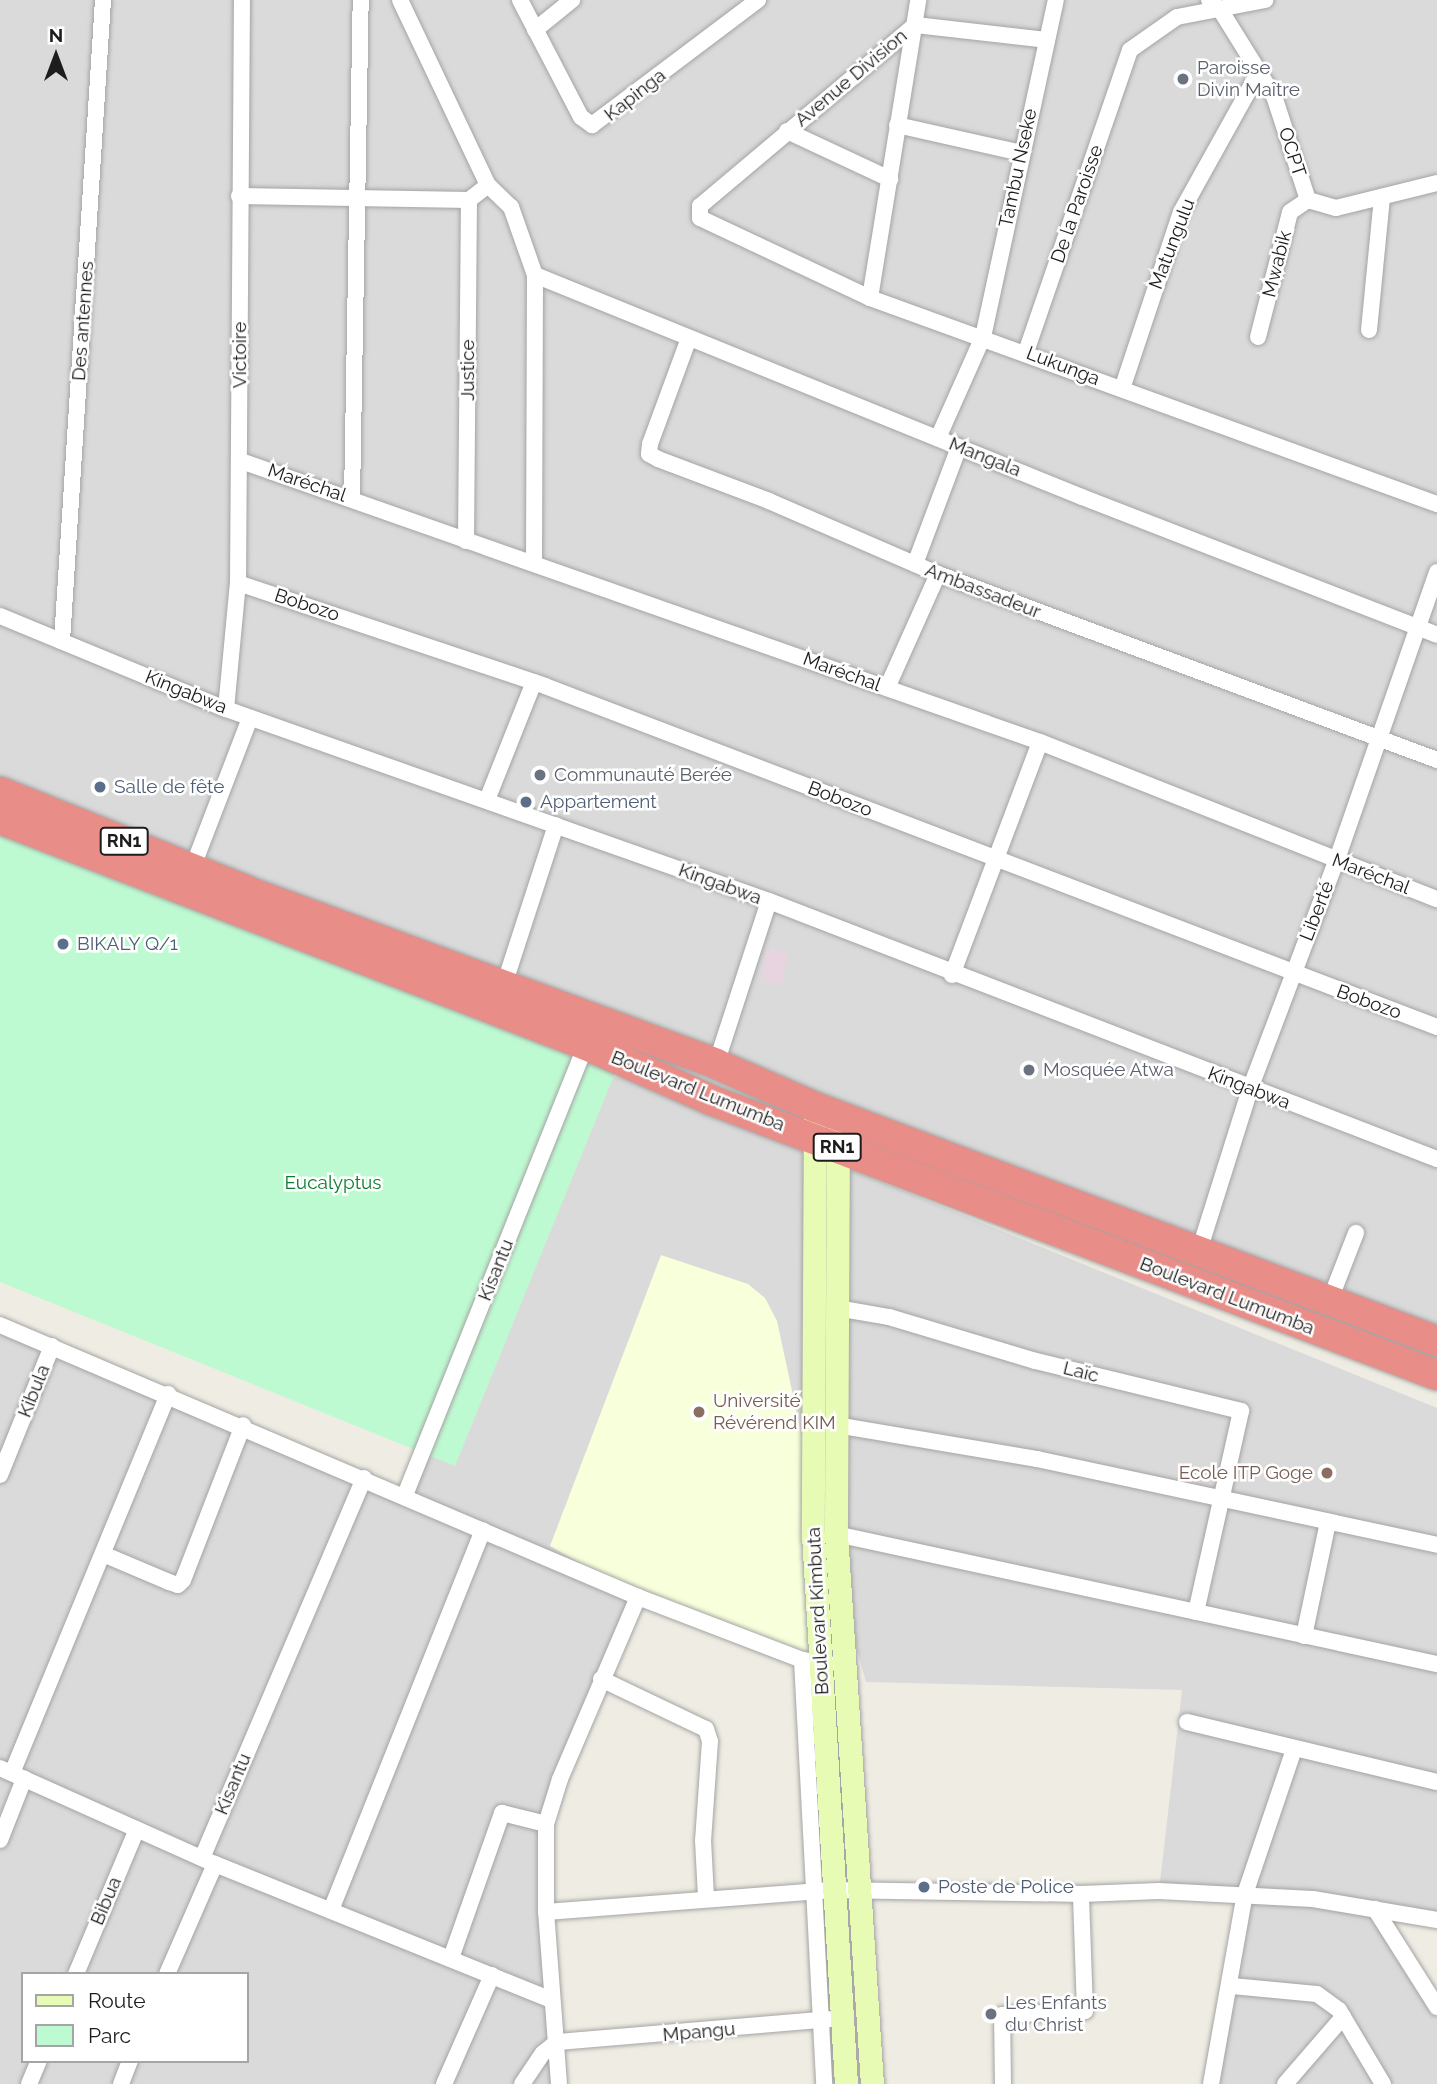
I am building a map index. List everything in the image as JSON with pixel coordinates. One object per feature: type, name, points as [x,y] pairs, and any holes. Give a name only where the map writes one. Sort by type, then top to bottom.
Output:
[{"type":"highway","name":"Boulevard Lumumba","points":[[0,792],[192,869],[716,1064],[827,1111],[1437,1341]]},
{"type":"highway","name":"Boulevard Lumumba","points":[[0,819],[586,1045],[647,1074],[1437,1375]]},
{"type":"street","name":"Des antennes","points":[[62,641],[103,0]]},
{"type":"street","name":"Victoire","points":[[226,709],[238,583],[241,461],[239,196],[242,0]]},
{"type":"street","points":[[352,499],[361,0]]},
{"type":"street","points":[[400,0],[488,185],[511,207],[536,275],[534,563]]},
{"type":"street","name":"Kapinga","points":[[520,0],[581,117],[592,125],[758,0]]},
{"type":"street","points":[[535,30],[572,0]]},
{"type":"street","points":[[870,298],[918,0]]},
{"type":"street","name":"Tambu Nseke","points":[[939,438],[983,337],[1056,0]]},
{"type":"street","points":[[1215,6],[1265,0]]},
{"type":"street","name":"De la Paroisse","points":[[1026,352],[1127,57],[1135,45],[1177,17],[1215,6]]},
{"type":"street","name":"OCPT","points":[[1215,6],[1260,70],[1274,96],[1308,200]]},
{"type":"street","points":[[915,25],[1047,40]]},
{"type":"street","name":"Avenue Division","points":[[698,212],[787,131],[915,25]]},
{"type":"street","name":"Matungulu","points":[[1122,389],[1181,212],[1260,70]]},
{"type":"street","points":[[897,125],[1021,153]]},
{"type":"street","name":"Avenue Division","points":[[787,131],[890,178]]},
{"type":"street","points":[[1308,200],[1336,208],[1437,183]]},
{"type":"street","points":[[239,196],[469,200],[488,185]]},
{"type":"street","points":[[1369,330],[1382,197]]},
{"type":"street","name":"Justice","points":[[466,541],[469,200]]},
{"type":"street","name":"Mwabik","points":[[1258,337],[1290,212],[1308,200]]},
{"type":"street","name":"Lukunga","points":[[698,212],[700,218],[870,298],[1026,352],[1437,504]]},
{"type":"street","name":"Mangala","points":[[536,275],[959,447],[1437,635]]},
{"type":"street","name":"Ambassadeur","points":[[689,338],[649,454],[938,574],[1378,741],[1437,760]]},
{"type":"street","points":[[915,564],[959,447]]},
{"type":"street","name":"Maréchal","points":[[241,461],[1040,742],[1336,862],[1437,899]]},
{"type":"street","name":"Liberté","points":[[1199,1251],[1250,1089],[1336,862],[1437,572]]},
{"type":"street","points":[[887,688],[938,574]]},
{"type":"street","name":"Bobozo","points":[[238,583],[534,682],[1292,975],[1437,1027]]},
{"type":"street","name":"Kingabwa","points":[[0,616],[226,709],[769,901],[952,975],[1437,1159]]},
{"type":"street","points":[[487,800],[534,682]]},
{"type":"street","points":[[192,869],[250,718]]},
{"type":"street","points":[[952,975],[1040,742]]},
{"type":"street","points":[[504,985],[556,825]]},
{"type":"street","points":[[716,1064],[769,901]]},
{"type":"street","name":"Kisantu","points":[[405,1495],[586,1045]]},
{"type":"street","points":[[825,1142],[827,1111]]},
{"type":"street","name":"Boulevard Kimbuta","points":[[825,1142],[837,1308],[836,1534],[844,1664],[838,1891],[831,2019],[846,2084]]},
{"type":"street","name":"Boulevard Kimbuta","points":[[825,1142],[811,1662],[838,1891],[872,2084]]},
{"type":"street","points":[[1330,1300],[1356,1233]]},
{"type":"street","name":"Laïc","points":[[837,1308],[889,1317],[1036,1361],[1241,1411],[1196,1612]]},
{"type":"street","points":[[0,1325],[405,1495],[638,1597],[811,1662],[844,1664]]},
{"type":"street","name":"Kibula","points":[[0,1475],[52,1346]]},
{"type":"street","points":[[0,1840],[12,1773],[168,1394]]},
{"type":"street","points":[[836,1425],[1037,1459],[1222,1496],[1437,1545]]},
{"type":"street","points":[[103,1554],[178,1585],[183,1580],[243,1426]]},
{"type":"street","name":"Kisantu","points":[[208,1861],[364,1478]]},
{"type":"street","points":[[1304,1636],[1328,1522]]},
{"type":"street","points":[[331,1910],[483,1530]]},
{"type":"street","points":[[836,1534],[1437,1664]]},
{"type":"street","points":[[559,2084],[546,1912],[547,1824],[601,1679],[638,1597]]},
{"type":"street","points":[[601,1679],[706,1729],[710,1741],[703,1840],[706,1897]]},
{"type":"street","points":[[1187,1722],[1437,1782]]},
{"type":"street","points":[[1211,2084],[1232,1986],[1245,1894],[1294,1749]]},
{"type":"street","points":[[12,1773],[208,1861],[552,2000]]},
{"type":"street","points":[[451,1958],[499,1818],[508,1812],[547,1824]]},
{"type":"street","name":"Bibua","points":[[77,1972],[137,1829]]},
{"type":"street","points":[[168,1972],[208,1861]]},
{"type":"street","points":[[546,1912],[706,1897],[838,1891],[1245,1894],[1376,1909],[1437,1920]]},
{"type":"street","points":[[1003,2084],[1002,2015],[1085,2011],[1081,1894]]},
{"type":"street","points":[[1376,1909],[1437,2007]]},
{"type":"street","points":[[444,2084],[492,1975]]},
{"type":"street","points":[[1232,1986],[1317,1994],[1343,2017],[1383,2084]]},
{"type":"street","points":[[1285,2084],[1343,2017]]},
{"type":"street","points":[[824,2084],[831,2019]]},
{"type":"street","name":"Mpangu","points":[[557,2042],[831,2019]]},
{"type":"street","points":[[522,2084],[543,2053],[557,2042]]},
{"type":"street","points":[[29,2084],[38,2063]]},
{"type":"street","points":[[121,2084],[129,2063]]},
{"type":"shaded area","points":[[0,0],[1437,0],[1437,1341],[0,792]]},
{"type":"shaded area","points":[[767,949],[788,953],[782,984],[761,980]]},
{"type":"shaded area","points":[[582,1074],[661,1082],[809,1140],[809,1656],[639,1602],[550,1814],[551,2084],[0,2084],[0,1327],[405,1505]]},
{"type":"shaded area","points":[[842,1166],[1437,1408],[1437,1920],[1377,1909],[1437,2007],[1437,2084],[1211,2084],[1245,1895],[1159,1891],[1182,1690],[866,1682],[825,1535]]},
{"type":"shaded area","name":"Université Révérend KIM","points":[[661,1255],[748,1284],[765,1298],[777,1321],[806,1456],[809,1656],[592,1570],[550,1546]]},
{"type":"green space","name":"Eucalyptus","points":[[0,828],[621,1058],[455,1466],[0,1282]]},
{"type":"place","name":"Paroisse Divin Maître","points":[[1183,79]]},
{"type":"place","name":"Communauté Berée","points":[[540,775]]},
{"type":"place","name":"Salle de fête","points":[[100,787]]},
{"type":"place","name":"Appartement","points":[[526,802]]},
{"type":"place","name":"BIKALY Q/1","points":[[63,944]]},
{"type":"place","name":"Mosquée Atwa","points":[[1029,1070]]},
{"type":"place","name":"Université Révérend KIM","points":[[699,1412]]},
{"type":"place","name":"Ecole ITP Goge","points":[[1327,1473]]},
{"type":"place","name":"Poste de Police","points":[[924,1887]]},
{"type":"place","name":"Les Enfants du Christ","points":[[991,2014]]}]
